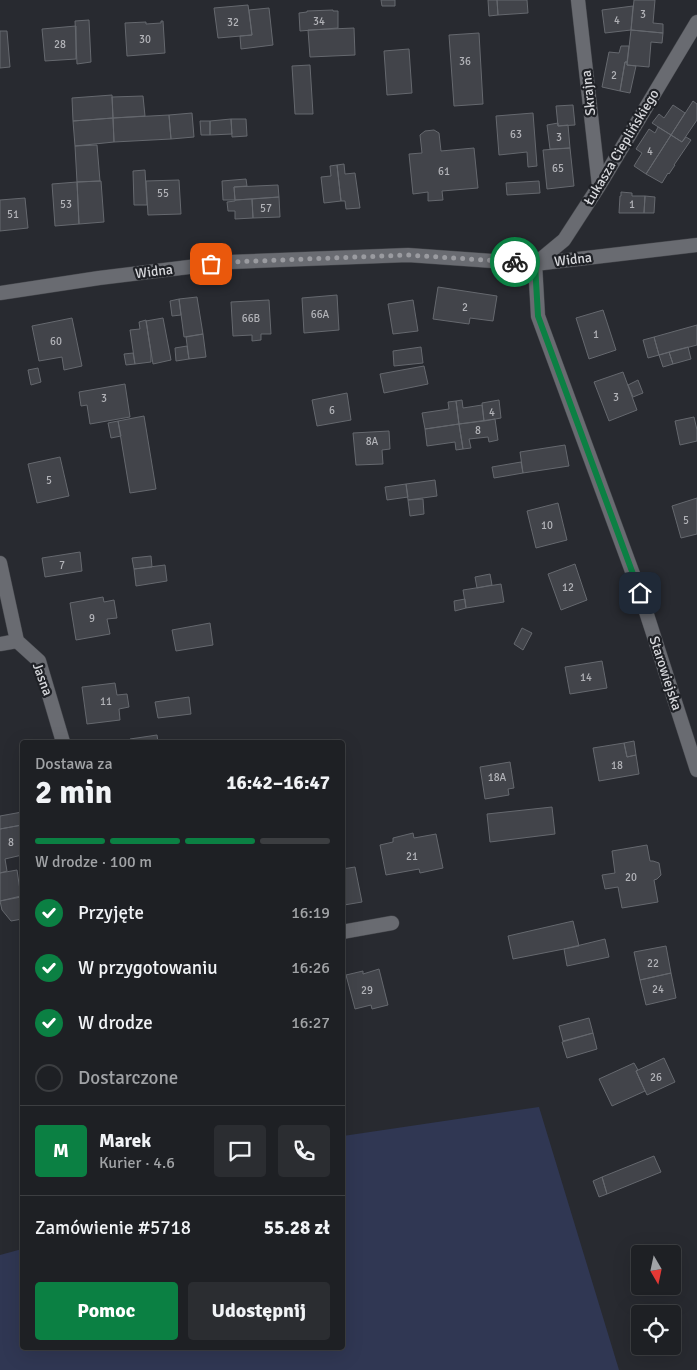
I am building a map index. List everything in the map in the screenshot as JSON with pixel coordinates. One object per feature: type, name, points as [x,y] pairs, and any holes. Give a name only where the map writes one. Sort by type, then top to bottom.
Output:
[{"type":"street","name":"Skrajna","points":[[578,0],[599,186]]},
{"type":"street","name":"Łukasza Cieplińskiego","points":[[535,264],[564,240],[599,186],[697,22]]},
{"type":"street","name":"Widna","points":[[0,293],[99,278],[230,262],[408,255],[535,264],[697,245]]},
{"type":"street","name":"Starowiejska","points":[[535,264],[538,316],[640,593],[697,770]]},
{"type":"street","points":[[0,564],[17,642],[0,644]]},
{"type":"street","name":"Jasna","points":[[17,642],[39,661],[62,740]]},
{"type":"street","points":[[345,931],[392,922]]},
{"type":"shaded area","points":[[539,1107],[619,1370],[0,1370],[0,1255],[20,1250],[20,1350],[345,1350],[345,1136]]},
{"type":"building","points":[[381,0],[395,0],[395,6],[382,6]]},
{"type":"building","points":[[488,0],[497,0],[498,15],[489,16]]},
{"type":"building","points":[[497,0],[527,0],[528,13],[498,15]]},
{"type":"building","points":[[634,0],[655,0],[653,23],[663,24],[663,33],[631,30]]},
{"type":"building","points":[[248,5],[252,35],[218,38],[214,8]]},
{"type":"building","points":[[633,6],[631,30],[605,33],[602,10]]},
{"type":"building","points":[[269,8],[273,45],[241,49],[240,36],[252,35],[249,10]]},
{"type":"building","points":[[338,11],[338,28],[300,31],[299,13]]},
{"type":"building","points":[[89,20],[91,62],[77,64],[75,21]]},
{"type":"building","points":[[163,21],[165,53],[127,56],[125,23],[146,22],[146,24],[161,23]]},
{"type":"building","points":[[76,26],[76,59],[45,61],[42,29]]},
{"type":"building","points":[[354,28],[355,55],[310,57],[308,30]]},
{"type":"building","points":[[631,30],[663,33],[662,43],[651,42],[649,67],[627,65]]},
{"type":"building","points":[[0,31],[7,31],[10,67],[0,68]]},
{"type":"building","points":[[479,33],[483,104],[454,106],[449,35]]},
{"type":"building","points":[[621,46],[629,46],[620,91],[602,87],[609,52],[619,53]]},
{"type":"building","points":[[409,49],[412,93],[387,95],[384,51]]},
{"type":"building","points":[[625,62],[627,62],[627,65],[636,66],[630,93],[620,91]]},
{"type":"building","points":[[310,65],[313,114],[295,114],[292,66]]},
{"type":"building","points":[[112,95],[113,118],[73,121],[72,98]]},
{"type":"building","points":[[143,96],[145,116],[113,118],[112,97]]},
{"type":"building","points":[[693,101],[697,104],[697,120],[682,142],[671,135]]},
{"type":"building","points":[[573,105],[575,125],[558,126],[556,106]]},
{"type":"building","points":[[673,105],[685,113],[671,135],[652,123],[659,114],[664,118]]},
{"type":"building","points":[[192,113],[194,137],[171,139],[169,115]]},
{"type":"building","points":[[533,113],[537,166],[528,167],[527,152],[499,155],[496,116]]},
{"type":"building","points":[[169,115],[171,139],[114,142],[113,118]]},
{"type":"building","points":[[113,118],[114,142],[75,146],[73,121]]},
{"type":"building","points":[[231,119],[232,134],[210,135],[210,121]]},
{"type":"building","points":[[231,119],[246,119],[247,136],[232,137]]},
{"type":"building","points":[[200,121],[210,121],[210,135],[201,135]]},
{"type":"building","points":[[558,123],[558,126],[568,125],[570,148],[550,149],[547,125]]},
{"type":"building","points":[[658,127],[671,135],[646,174],[634,166],[642,153],[636,149],[649,129],[655,133]]},
{"type":"building","points":[[434,130],[439,133],[441,151],[474,148],[478,188],[442,191],[443,200],[428,201],[428,192],[413,194],[409,154],[422,153],[420,135],[425,131]]},
{"type":"building","points":[[671,135],[682,142],[686,137],[691,140],[662,183],[646,174]]},
{"type":"building","points":[[97,145],[100,181],[77,182],[75,146]]},
{"type":"building","points":[[570,148],[574,186],[547,189],[543,150]]},
{"type":"building","points":[[344,164],[345,174],[355,173],[360,208],[346,209],[345,201],[341,201],[337,165]]},
{"type":"building","points":[[337,165],[341,201],[324,203],[321,177],[331,176],[330,166]]},
{"type":"building","points":[[145,170],[147,205],[134,205],[133,171]]},
{"type":"building","points":[[246,179],[247,186],[234,187],[235,200],[223,200],[222,181]]},
{"type":"building","points":[[179,180],[181,214],[148,215],[146,181]]},
{"type":"building","points":[[101,181],[104,222],[79,224],[77,182]]},
{"type":"building","points":[[539,181],[540,193],[507,195],[506,183]]},
{"type":"building","points":[[77,182],[79,224],[55,226],[52,184]]},
{"type":"building","points":[[278,185],[279,197],[235,200],[234,187]]},
{"type":"building","points":[[621,192],[632,193],[632,196],[645,196],[644,213],[619,213]]},
{"type":"building","points":[[645,196],[655,197],[654,213],[644,213]]},
{"type":"building","points":[[279,197],[280,217],[253,218],[252,199]]},
{"type":"building","points":[[25,198],[28,228],[0,231],[0,200]]},
{"type":"building","points":[[252,199],[253,218],[235,219],[235,211],[228,211],[227,202]]},
{"type":"building","points":[[438,287],[497,296],[493,321],[470,318],[469,324],[433,319]]},
{"type":"building","points":[[337,295],[339,330],[304,333],[302,298]]},
{"type":"building","points":[[197,297],[203,334],[184,337],[179,299]]},
{"type":"building","points":[[179,299],[181,315],[172,316],[170,301]]},
{"type":"building","points":[[269,300],[271,334],[261,334],[261,340],[252,341],[252,335],[233,336],[231,302]]},
{"type":"building","points":[[413,300],[418,331],[393,334],[388,304]]},
{"type":"building","points":[[603,310],[616,350],[589,359],[576,318]]},
{"type":"building","points":[[72,318],[82,366],[64,370],[62,357],[39,361],[32,326]]},
{"type":"building","points":[[163,318],[171,360],[153,364],[146,321]]},
{"type":"building","points":[[146,320],[151,362],[135,364],[130,330],[140,329],[139,322]]},
{"type":"building","points":[[697,325],[697,345],[659,355],[654,337]]},
{"type":"building","points":[[203,334],[206,357],[189,359],[186,337]]},
{"type":"building","points":[[654,337],[659,355],[648,358],[643,340]]},
{"type":"building","points":[[187,346],[189,359],[176,361],[175,348]]},
{"type":"building","points":[[421,347],[423,363],[394,366],[393,351]]},
{"type":"building","points":[[688,347],[691,359],[673,364],[669,352]]},
{"type":"building","points":[[669,352],[673,364],[663,367],[659,355]]},
{"type":"building","points":[[133,353],[135,364],[126,365],[124,354]]},
{"type":"building","points":[[424,366],[428,384],[384,393],[380,374]]},
{"type":"building","points":[[38,368],[41,382],[31,385],[28,370]]},
{"type":"building","points":[[623,372],[637,410],[609,421],[594,382]]},
{"type":"building","points":[[638,380],[643,393],[633,397],[628,385]]},
{"type":"building","points":[[125,384],[130,417],[90,424],[87,405],[81,406],[79,392]]},
{"type":"building","points":[[347,393],[351,420],[317,426],[312,400]]},
{"type":"building","points":[[462,400],[463,408],[482,405],[484,421],[459,424],[456,401]]},
{"type":"building","points":[[499,400],[501,418],[484,421],[482,403]]},
{"type":"building","points":[[456,401],[459,424],[425,429],[422,413],[449,409],[448,402]]},
{"type":"building","points":[[144,416],[156,489],[130,493],[118,421]]},
{"type":"building","points":[[694,417],[697,441],[680,445],[675,421]]},
{"type":"building","points":[[495,419],[498,440],[489,442],[488,437],[469,439],[471,448],[463,449],[459,424]]},
{"type":"building","points":[[118,421],[121,436],[111,438],[108,423]]},
{"type":"building","points":[[459,424],[463,449],[456,450],[455,442],[427,446],[425,429]]},
{"type":"building","points":[[389,431],[390,449],[382,450],[383,464],[356,465],[353,433]]},
{"type":"building","points":[[565,445],[569,466],[523,473],[520,452]]},
{"type":"building","points":[[60,457],[69,496],[37,503],[28,464]]},
{"type":"building","points":[[521,462],[523,473],[494,478],[492,467]]},
{"type":"building","points":[[435,480],[437,496],[408,500],[406,484]]},
{"type":"building","points":[[406,484],[408,497],[387,500],[385,487]]},
{"type":"building","points":[[697,498],[697,534],[681,538],[672,506]]},
{"type":"building","points":[[423,499],[424,514],[410,516],[408,500]]},
{"type":"building","points":[[558,503],[567,540],[536,548],[527,511]]},
{"type":"building","points":[[80,552],[82,571],[45,577],[42,558]]},
{"type":"building","points":[[151,556],[152,567],[134,569],[132,558]]},
{"type":"building","points":[[575,564],[587,600],[561,610],[548,574]]},
{"type":"building","points":[[165,565],[167,581],[136,586],[134,569]]},
{"type":"building","points":[[490,574],[492,585],[477,588],[475,577]]},
{"type":"building","points":[[501,584],[504,602],[466,608],[463,590]]},
{"type":"building","points":[[103,597],[104,602],[114,600],[117,618],[107,619],[110,634],[76,640],[70,603]]},
{"type":"building","points":[[465,599],[466,608],[455,611],[454,601]]},
{"type":"building","points":[[210,623],[213,645],[176,651],[172,630]]},
{"type":"building","points":[[522,628],[532,633],[523,650],[514,644]]},
{"type":"building","points":[[602,661],[607,688],[570,694],[565,667]]},
{"type":"building","points":[[115,683],[117,695],[127,694],[129,707],[119,709],[120,720],[87,724],[82,687]]},
{"type":"building","points":[[189,697],[191,714],[158,718],[155,702]]},
{"type":"building","points":[[157,735],[158,740],[130,740]]},
{"type":"building","points":[[634,741],[636,755],[627,757],[624,743]]},
{"type":"building","points":[[624,743],[627,757],[636,755],[639,774],[599,781],[593,748]]},
{"type":"building","points":[[510,762],[514,788],[508,789],[509,795],[485,799],[480,767]]},
{"type":"building","points":[[552,807],[555,834],[490,842],[487,814]]},
{"type":"building","points":[[20,812],[20,825],[0,829],[0,816]]},
{"type":"building","points":[[20,825],[20,855],[5,859],[7,871],[0,873],[0,829]]},
{"type":"building","points":[[413,833],[414,838],[436,834],[443,868],[420,873],[419,869],[386,875],[380,845],[393,842],[393,838]]},
{"type":"building","points":[[647,845],[650,861],[659,863],[661,875],[654,880],[658,902],[622,908],[618,887],[605,889],[602,875],[615,873],[612,851]]},
{"type":"building","points":[[355,867],[362,902],[345,905],[345,869]]},
{"type":"building","points":[[17,870],[20,897],[0,901],[0,873]]},
{"type":"building","points":[[20,896],[20,919],[11,921],[2,910],[0,901]]},
{"type":"building","points":[[573,921],[579,946],[513,959],[508,936]]},
{"type":"building","points":[[605,939],[609,957],[567,966],[564,949]]},
{"type":"building","points":[[666,946],[671,973],[640,980],[634,952]]},
{"type":"building","points":[[379,969],[388,1005],[372,1009],[371,1005],[355,1009],[346,975],[363,971],[363,974]]},
{"type":"building","points":[[671,973],[676,998],[646,1005],[640,980]]},
{"type":"building","points":[[589,1018],[593,1033],[563,1041],[559,1026]]},
{"type":"building","points":[[593,1033],[597,1049],[567,1058],[562,1042]]},
{"type":"building","points":[[664,1058],[675,1082],[647,1095],[636,1071]]},
{"type":"building","points":[[634,1063],[645,1091],[612,1106],[599,1079]]},
{"type":"building","points":[[654,1156],[661,1172],[607,1194],[602,1177]]},
{"type":"building","points":[[602,1177],[607,1194],[599,1197],[593,1181]]},
{"type":"way so far","points":[[211,264],[408,255],[515,262]]},
{"type":"route","points":[[515,262],[535,264],[538,316],[640,593]]}]
